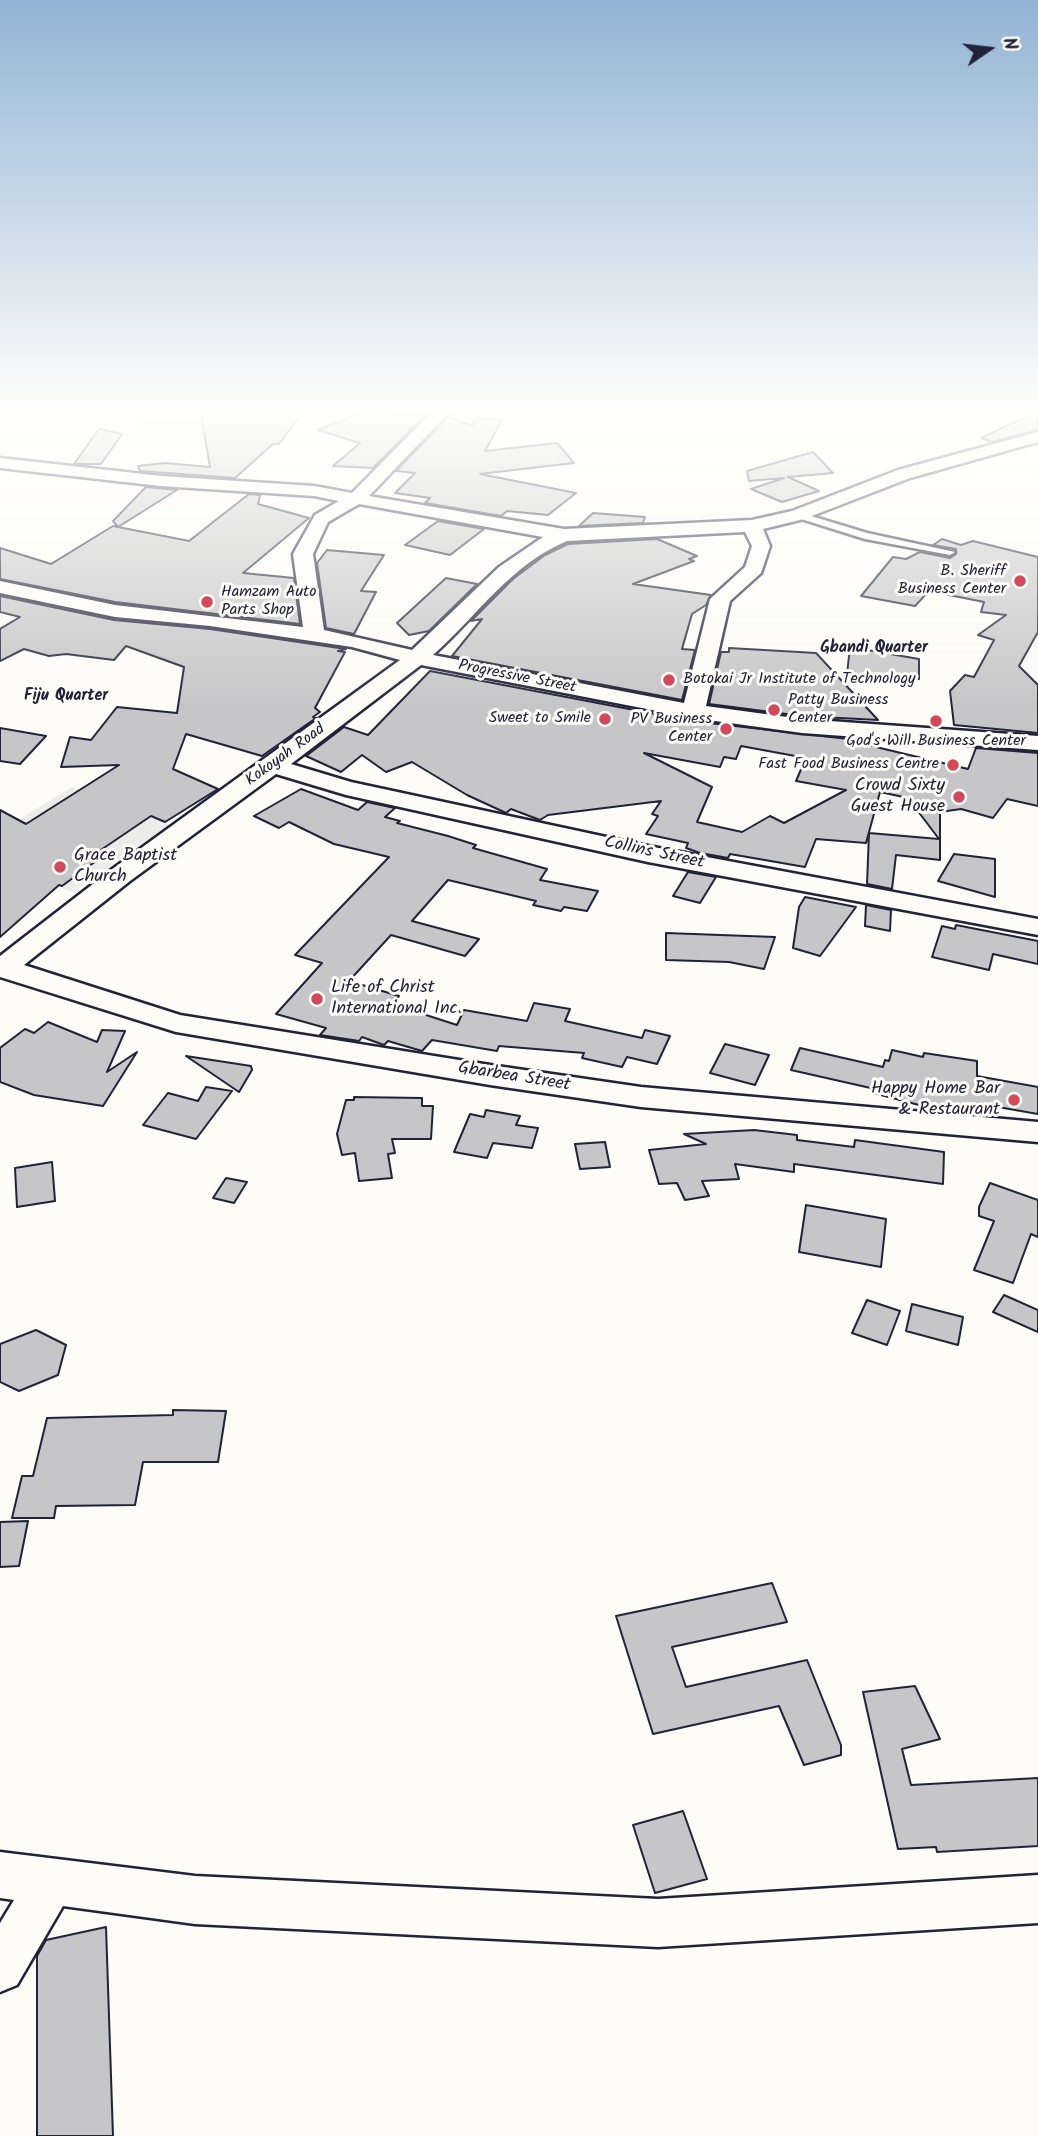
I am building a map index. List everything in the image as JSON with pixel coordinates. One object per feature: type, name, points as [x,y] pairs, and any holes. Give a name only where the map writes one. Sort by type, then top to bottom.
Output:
[{"type":"street","points":[[314,636],[303,554],[321,519],[341,508]]},
{"type":"street","points":[[412,508],[564,535],[752,526],[817,508]]},
{"type":"street","points":[[693,711],[720,599],[754,569],[761,546],[752,526]]},
{"type":"street","name":"Kokoyah Road","points":[[1,968],[139,862],[274,766],[417,658],[525,554],[564,535]]},
{"type":"street","name":"Progressive Street","points":[[0,587],[115,611],[210,620],[353,640],[417,658],[693,711],[802,726],[1038,743]]},
{"type":"street","name":"Collins Street","points":[[274,766],[346,788],[421,806],[810,886],[1038,927]]},
{"type":"street","name":"Gbarbea Street","points":[[1,968],[176,1023],[462,1071],[640,1097],[1038,1132]]},
{"type":"street","points":[[0,1875],[195,1900],[658,1923],[1038,1899]]},
{"type":"street","points":[[0,1968],[52,1881]]},
{"type":"lane","points":[[798,515],[865,536],[950,552]]},
{"type":"shaded area","points":[[72,787],[170,825],[73,892],[22,873],[0,831]]},
{"type":"building","points":[[126,508],[149,508],[118,527],[113,521]]},
{"type":"building","points":[[232,508],[271,508],[309,518],[243,573],[294,578],[300,624],[115,602],[0,579],[0,548],[51,564],[113,526],[189,541]]},
{"type":"building","points":[[452,508],[557,508],[548,515],[507,511],[501,516]]},
{"type":"building","points":[[593,513],[645,517],[643,523],[579,526]]},
{"type":"building","points":[[438,521],[484,529],[450,555],[405,545]]},
{"type":"building","points":[[657,539],[697,556],[689,559],[694,561],[633,584],[711,595],[706,605],[692,614],[682,649],[695,650],[682,700],[452,656],[482,619],[471,621],[513,579],[545,555],[568,544]]},
{"type":"building","points":[[942,539],[961,545],[973,541],[1038,557],[1038,632],[1019,666],[1038,685],[1038,733],[954,725],[950,691],[965,675],[974,677],[994,640],[978,635],[1006,615],[981,612],[984,602],[929,591],[915,606],[861,596],[893,557],[906,559],[920,552],[950,558],[956,554],[956,549],[933,545]]},
{"type":"building","points":[[327,550],[384,555],[361,591],[376,592],[354,634],[326,628],[317,563]]},
{"type":"building","points":[[446,578],[477,584],[429,631],[409,635],[397,623]]},
{"type":"building","points":[[0,596],[114,620],[210,629],[346,649],[338,651],[345,652],[315,708],[320,712],[313,717],[316,718],[262,756],[186,734],[173,769],[218,789],[165,822],[151,816],[89,858],[96,861],[62,886],[59,885],[0,937],[0,810],[26,824],[119,765],[61,767],[70,737],[91,740],[117,707],[177,713],[184,667],[126,646],[114,660],[66,654],[49,656],[24,649],[0,661],[0,629],[20,617],[0,612]]},
{"type":"building","points":[[850,647],[919,659],[919,679],[847,674]]},
{"type":"building","points":[[729,648],[816,653],[878,720],[802,716],[709,704],[721,652],[729,652]]},
{"type":"building","points":[[430,671],[692,721],[857,740],[968,769],[976,748],[1038,753],[1038,806],[1007,799],[993,818],[961,809],[940,812],[940,860],[896,855],[892,889],[867,884],[869,833],[939,839],[908,798],[880,792],[866,843],[816,839],[805,867],[730,854],[728,858],[700,853],[686,848],[688,843],[646,834],[658,816],[652,814],[661,801],[548,815],[540,820],[511,809],[506,813],[467,795],[412,762],[386,772],[362,755],[341,772],[306,756],[344,727],[368,735]],"holes":[[[741,746],[806,758],[796,781],[846,790],[784,823],[770,816],[742,832],[697,822],[712,787],[644,753],[720,767],[724,757],[736,759]]]},
{"type":"building","points":[[0,728],[46,736],[20,764],[0,761]]},
{"type":"building","points":[[301,789],[358,810],[367,802],[395,808],[385,817],[400,821],[397,823],[476,845],[473,848],[547,869],[540,880],[598,891],[587,911],[564,907],[561,911],[533,905],[536,901],[448,880],[412,921],[479,939],[465,956],[391,935],[349,981],[399,996],[392,1004],[457,1025],[464,1010],[527,1021],[534,1003],[570,1009],[565,1021],[642,1038],[645,1030],[670,1036],[657,1064],[627,1057],[622,1067],[582,1058],[584,1053],[499,1046],[497,1051],[432,1040],[422,1051],[388,1041],[384,1045],[362,1037],[359,1041],[320,1035],[326,1028],[276,1014],[322,963],[295,955],[389,857],[334,844],[289,822],[279,828],[254,816]]},
{"type":"building","points":[[954,854],[995,859],[995,897],[938,881]]},
{"type":"building","points":[[688,872],[716,877],[700,903],[673,896]]},
{"type":"building","points":[[805,897],[856,907],[820,956],[793,948],[799,907]]},
{"type":"building","points":[[866,905],[891,910],[890,931],[865,926]]},
{"type":"building","points":[[956,925],[1038,941],[1038,964],[993,954],[989,970],[932,957],[942,926],[955,929]]},
{"type":"building","points":[[666,933],[775,937],[764,969],[729,962],[666,960]]},
{"type":"building","points":[[48,1022],[97,1042],[102,1030],[125,1031],[107,1072],[137,1052],[103,1106],[34,1095],[0,1082],[0,1048],[25,1029],[34,1033]]},
{"type":"building","points":[[725,1044],[769,1055],[755,1085],[710,1073]]},
{"type":"building","points":[[800,1048],[883,1067],[885,1060],[889,1061],[892,1050],[923,1057],[924,1053],[977,1061],[977,1076],[1038,1087],[1038,1114],[975,1103],[975,1114],[972,1114],[919,1105],[873,1093],[875,1089],[791,1070]]},
{"type":"building","points":[[186,1056],[251,1066],[252,1070],[239,1092]]},
{"type":"building","points":[[206,1087],[232,1091],[196,1139],[143,1125],[168,1093],[198,1101]]},
{"type":"building","points":[[354,1097],[422,1098],[422,1106],[433,1106],[431,1139],[392,1139],[395,1153],[388,1154],[392,1178],[359,1181],[355,1153],[342,1155],[337,1134],[346,1100],[354,1100]]},
{"type":"building","points":[[486,1110],[520,1116],[516,1125],[538,1128],[532,1148],[493,1143],[487,1158],[454,1152],[470,1114],[484,1117]]},
{"type":"building","points":[[754,1130],[797,1135],[797,1140],[854,1147],[855,1140],[944,1152],[943,1184],[794,1164],[794,1172],[735,1164],[739,1179],[702,1181],[709,1196],[685,1200],[677,1183],[659,1184],[649,1150],[706,1144],[684,1134]]},
{"type":"building","points":[[605,1142],[610,1167],[580,1169],[575,1144]]},
{"type":"building","points":[[52,1162],[55,1201],[17,1207],[15,1168]]},
{"type":"building","points":[[226,1178],[247,1182],[234,1203],[213,1198]]},
{"type":"building","points":[[990,1183],[1038,1200],[1038,1237],[1031,1234],[1013,1283],[974,1270],[994,1221],[979,1216],[979,1207]]},
{"type":"building","points":[[806,1205],[886,1219],[881,1267],[799,1252]]},
{"type":"building","points":[[1004,1295],[1038,1310],[1038,1332],[993,1312]]},
{"type":"building","points":[[867,1300],[900,1311],[887,1345],[852,1333]]},
{"type":"building","points":[[912,1304],[963,1317],[958,1345],[906,1331]]},
{"type":"building","points":[[36,1330],[66,1345],[58,1375],[19,1391],[0,1382],[0,1344]]},
{"type":"building","points":[[173,1410],[226,1411],[218,1462],[143,1462],[135,1505],[56,1506],[54,1518],[12,1518],[22,1476],[33,1476],[47,1418],[173,1415]]},
{"type":"building","points":[[28,1521],[19,1566],[0,1567],[0,1522]]},
{"type":"building","points":[[772,1583],[787,1622],[672,1647],[686,1687],[807,1660],[841,1745],[841,1755],[804,1765],[779,1706],[653,1734],[616,1616]]},
{"type":"building","points":[[915,1686],[940,1739],[902,1749],[911,1785],[1038,1778],[1038,1846],[937,1852],[936,1847],[898,1849],[863,1692]]},
{"type":"building","points":[[683,1811],[707,1879],[655,1893],[633,1825]]},
{"type":"building","points":[[106,1927],[113,2136],[37,2136],[37,1956],[46,1940]]},
{"type":"place","name":"B. Sheriff Business Center","points":[[1020,581]]},
{"type":"place","name":"Hamzam Auto Parts Shop","points":[[207,602]]},
{"type":"place","name":"Botokai Jr Institute of Technology","points":[[669,680]]},
{"type":"place","name":"Patty Business Center","points":[[774,710]]},
{"type":"place","name":"Sweet to Smile","points":[[605,719]]},
{"type":"place","name":"God's Will Business Center","points":[[936,721]]},
{"type":"place","name":"PV Business Center","points":[[726,729]]},
{"type":"place","name":"Fast Food Business Centre","points":[[953,765]]},
{"type":"place","name":"Crowd Sixty Guest House","points":[[959,797]]},
{"type":"place","name":"Grace Baptist Church","points":[[60,867]]},
{"type":"place","name":"Life of Christ International Inc.","points":[[317,999]]},
{"type":"place","name":"Happy Home Bar & Restaurant","points":[[1014,1100]]},
{"type":"district","name":"Gbandi Quarter","points":[[874,649]]},
{"type":"district","name":"Fiju Quarter","points":[[66,697]]}]
